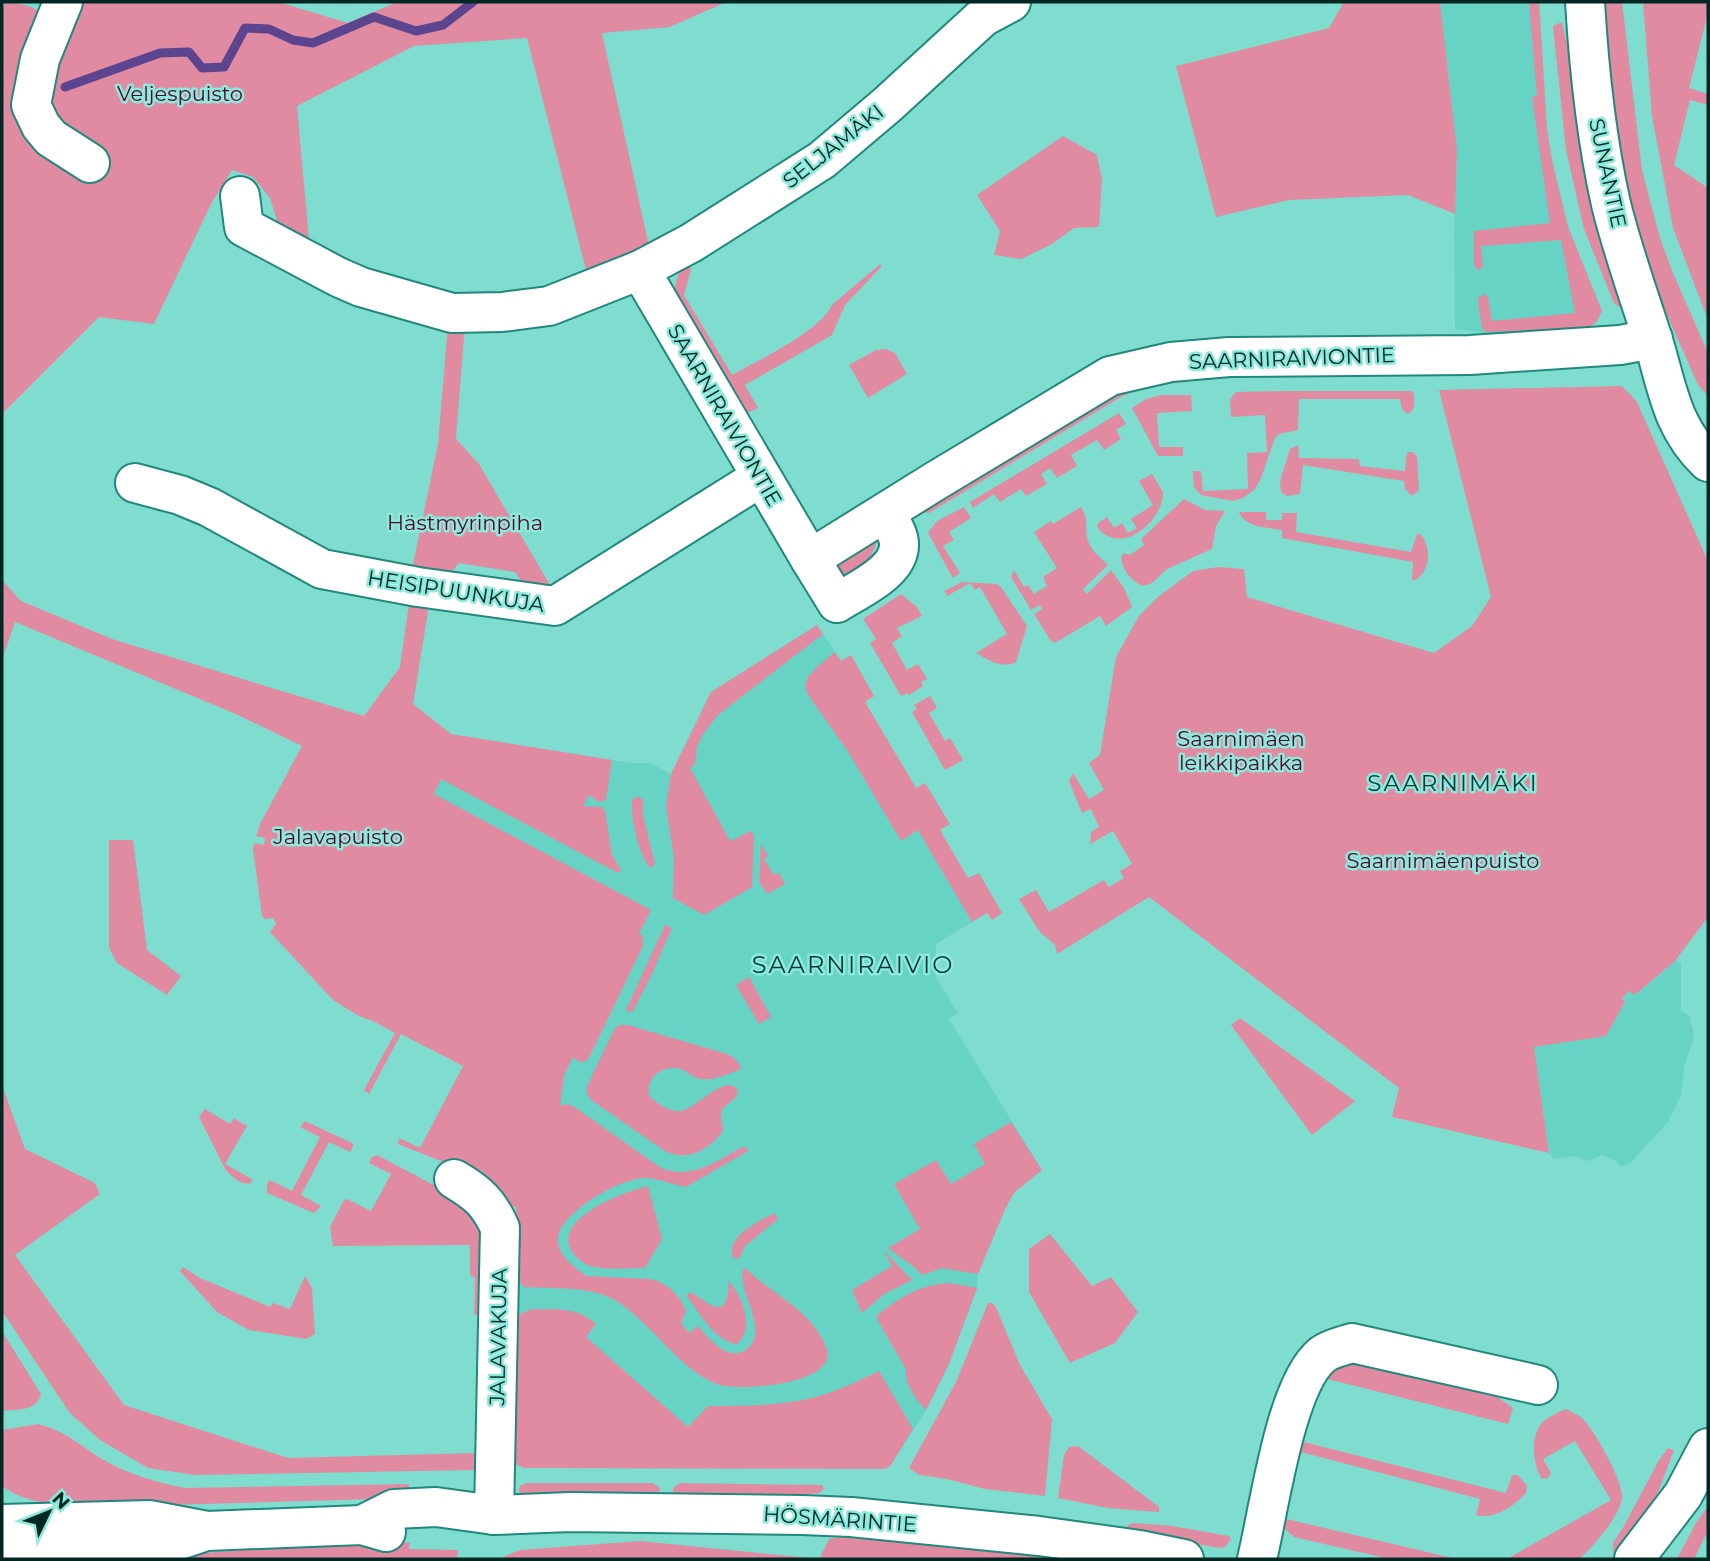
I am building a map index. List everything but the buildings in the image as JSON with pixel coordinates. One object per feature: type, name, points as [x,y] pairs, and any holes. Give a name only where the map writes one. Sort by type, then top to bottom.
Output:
[{"type":"street","points":[[63,2],[40,59],[32,105],[41,126],[51,138],[90,163]]},
{"type":"street","name":"SELJAMÄKI","points":[[240,196],[244,227],[360,287],[452,313],[502,312],[549,306],[640,270],[691,243],[822,160],[887,105],[982,17],[1011,2]]},
{"type":"street","name":"SUNANTIE","points":[[1585,2],[1597,128],[1612,205],[1653,339],[1669,402],[1692,446],[1708,462]]},
{"type":"street","name":"SAARNIRAIVIONTIE","points":[[640,270],[837,603],[883,573],[895,559],[899,543],[885,513]]},
{"type":"street","name":"SAARNIRAIVIONTIE","points":[[810,559],[1110,376],[1171,362],[1229,356],[1469,355],[1620,345],[1653,339]]},
{"type":"street","name":"SUNANTIE","points":[[1653,339],[1693,390],[1708,421]]},
{"type":"street","name":"HEISIPUUNKUJA","points":[[135,483],[180,495],[209,507],[322,569],[418,587],[555,606],[761,477]]},
{"type":"street","name":"JALAVAKUJA","points":[[454,1179],[474,1191],[492,1209],[500,1228],[494,1515]]},
{"type":"street","points":[[1257,1559],[1275,1466],[1296,1398],[1310,1369],[1323,1354],[1352,1343],[1538,1385]]},
{"type":"street","points":[[1664,1559],[1684,1495],[1708,1448]]},
{"type":"street","points":[[1634,1559],[1684,1495]]},
{"type":"street","name":"HÖSMÄRINTIE","points":[[2,1524],[149,1520],[207,1531],[362,1525],[393,1534],[437,1532],[494,1515],[570,1512],[802,1515],[851,1517],[1045,1537],[1184,1559]]},
{"type":"street","name":"HÖSMÄRINTIE","points":[[2,1557],[150,1550],[207,1531]]},
{"type":"shaded area","points":[[1440,2],[1539,2],[1547,129],[1552,160],[1568,227],[1602,311],[1597,321],[1589,328],[1489,333],[1455,329],[1457,150]]},
{"type":"shaded area","points":[[817,625],[987,913],[936,944],[935,976],[958,1013],[949,1019],[1042,1170],[1014,1193],[1006,1207],[978,1273],[977,1288],[949,1364],[926,1410],[891,1465],[524,1468],[517,1465],[516,1207],[434,794],[461,736],[631,763],[650,763],[671,774],[711,692]]},
{"type":"shaded area","points":[[1675,961],[1681,962],[1681,1011],[1690,1016],[1694,1037],[1684,1067],[1681,1096],[1668,1122],[1631,1162],[1621,1167],[1616,1161],[1603,1155],[1586,1161],[1574,1156],[1554,1159],[1549,1153],[1534,1047],[1606,1036],[1622,1000],[1630,991],[1636,995]]},
{"type":"green space","name":"Veljespuisto","points":[[5,2],[34,8],[41,19],[40,30],[28,55],[24,74],[19,105],[23,120],[47,145],[87,169],[94,155],[62,135],[53,123],[48,109],[46,78],[77,2],[278,2],[348,23],[397,2],[726,2],[670,27],[602,33],[649,246],[586,270],[527,38],[414,46],[297,106],[309,240],[293,235],[278,224],[270,198],[253,177],[232,170],[211,204],[154,324],[99,317],[2,414],[2,13]]},
{"type":"green space","points":[[1344,2],[1440,2],[1457,150],[1455,214],[1408,195],[1289,200],[1216,217],[1176,66],[1329,28]]},
{"type":"green space","points":[[1529,2],[1539,2],[1547,129],[1552,160],[1568,227],[1602,311],[1597,321],[1589,328],[1485,332],[1478,301],[1484,294],[1488,297],[1492,321],[1575,313],[1561,240],[1481,246],[1483,267],[1478,270],[1474,265],[1474,231],[1550,223],[1532,97],[1537,96]]},
{"type":"green space","points":[[1604,2],[1622,2],[1642,170],[1660,238],[1708,353],[1708,396],[1698,385],[1654,285],[1641,247],[1624,175],[1604,37]]},
{"type":"green space","points":[[1643,2],[1708,2],[1708,13],[1689,88],[1708,94],[1708,105],[1690,100],[1674,165],[1708,188],[1708,320],[1673,228],[1652,116]]},
{"type":"green space","points":[[1562,22],[1624,306],[1619,307],[1614,303],[1584,229],[1566,150],[1553,26]]},
{"type":"green space","points":[[1063,136],[1097,155],[1102,180],[1099,227],[1074,228],[1052,244],[1021,259],[994,255],[1000,231],[977,195]]},
{"type":"green space","points":[[688,264],[691,269],[684,295],[732,375],[802,335],[826,315],[832,305],[880,264],[882,266],[845,305],[832,335],[745,385],[758,408],[745,414],[673,294],[678,275]]},
{"type":"green space","name":"Hästmyrinpiha","points":[[465,324],[456,439],[479,464],[553,590],[526,588],[515,572],[459,563],[449,575],[412,569],[438,444],[448,326]]},
{"type":"green space","points":[[886,349],[895,353],[907,374],[868,398],[849,365],[876,350]]},
{"type":"green space","points":[[1188,372],[1188,382],[1148,385],[1121,397],[929,513],[923,512],[920,506],[1114,389]]},
{"type":"green space","name":"Saarnimäenpuisto","points":[[1622,386],[1637,402],[1708,561],[1708,917],[1675,961],[1635,995],[1629,991],[1622,999],[1625,1002],[1606,1036],[1534,1047],[1549,1153],[1392,1117],[1399,1088],[1149,897],[1057,954],[1055,945],[1039,931],[1019,899],[1036,890],[1049,912],[1104,880],[1109,887],[1124,878],[1120,871],[1132,864],[1113,831],[1090,844],[1091,832],[1099,827],[1091,809],[1082,813],[1069,781],[1073,773],[1089,799],[1104,790],[1089,763],[1100,755],[1116,657],[1139,616],[1159,596],[1193,571],[1218,567],[1244,569],[1247,597],[1434,653],[1472,626],[1491,597],[1439,390]]},
{"type":"green space","points":[[1413,391],[1414,404],[1407,414],[1402,409],[1400,399],[1299,399],[1298,430],[1279,434],[1275,438],[1255,489],[1243,498],[1233,501],[1201,495],[1194,487],[1193,471],[1201,471],[1203,491],[1248,489],[1247,453],[1267,452],[1265,415],[1231,417],[1230,399],[1236,392]]},
{"type":"green space","points":[[1161,395],[1191,395],[1192,411],[1157,413],[1159,447],[1183,447],[1183,456],[1158,456],[1132,408],[1146,399]]},
{"type":"green space","points":[[1119,413],[1126,424],[1116,430],[1121,439],[1104,450],[1097,440],[1071,455],[1077,466],[1057,478],[1050,468],[1041,474],[1047,484],[1026,496],[1021,489],[1000,502],[994,494],[973,508],[970,502]]},
{"type":"green space","points":[[1298,445],[1299,458],[1359,459],[1360,466],[1405,471],[1408,452],[1413,452],[1417,457],[1419,490],[1412,496],[1405,489],[1404,481],[1303,465],[1300,494],[1287,496],[1281,492],[1280,481],[1290,449]]},
{"type":"green space","points":[[1152,474],[1163,492],[1162,501],[1152,520],[1127,538],[1117,539],[1102,533],[1097,524],[1107,517],[1114,528],[1122,523],[1128,533],[1137,528],[1131,519],[1153,505],[1139,481]]},
{"type":"green space","points":[[1184,499],[1205,510],[1225,511],[1216,526],[1212,549],[1167,569],[1152,583],[1143,586],[1139,584],[1125,571],[1121,557],[1124,553],[1130,555],[1144,545],[1141,539]]},
{"type":"green space","points":[[964,507],[971,518],[949,532],[954,540],[943,546],[960,573],[953,578],[928,533],[937,521]]},
{"type":"green space","points":[[1081,507],[1086,518],[1088,542],[1108,565],[1083,589],[1087,594],[1111,570],[1124,588],[1132,607],[1106,626],[1100,616],[1055,643],[1034,614],[1042,609],[1040,605],[1031,610],[1011,577],[1014,570],[1024,587],[1028,585],[1034,594],[1047,586],[1043,577],[1057,568],[1034,532]]},
{"type":"green space","points":[[1239,512],[1266,512],[1266,520],[1282,520],[1282,513],[1297,513],[1296,532],[1411,552],[1417,534],[1420,534],[1427,546],[1428,561],[1423,573],[1412,581],[1413,562],[1282,538],[1282,530],[1251,524]]},
{"type":"green space","points":[[875,538],[877,542],[866,562],[839,583],[828,563]]},
{"type":"green space","name":"Jalavapuisto","points":[[2,580],[21,601],[112,639],[364,716],[400,667],[410,596],[426,601],[428,612],[413,704],[451,734],[612,760],[606,800],[599,802],[589,795],[583,806],[602,807],[605,811],[612,855],[621,870],[618,873],[441,779],[434,794],[651,910],[639,934],[643,936],[643,946],[590,1056],[585,1062],[573,1057],[564,1076],[560,1106],[573,1106],[661,1168],[672,1171],[703,1168],[742,1147],[748,1151],[686,1187],[644,1178],[620,1184],[593,1199],[569,1218],[558,1238],[560,1250],[567,1260],[586,1276],[651,1279],[662,1283],[677,1295],[683,1305],[686,1311],[681,1323],[689,1333],[698,1326],[718,1346],[731,1353],[744,1351],[752,1343],[755,1334],[755,1323],[742,1276],[744,1267],[811,1322],[826,1347],[827,1359],[820,1369],[789,1382],[752,1387],[722,1385],[706,1379],[690,1368],[618,1302],[584,1290],[524,1287],[516,1276],[516,1207],[508,1206],[499,1190],[482,1171],[441,1161],[398,1144],[399,1138],[420,1148],[463,1066],[401,1034],[369,1094],[364,1090],[395,1033],[333,1000],[270,932],[276,924],[273,918],[265,919],[262,916],[254,843],[264,845],[265,838],[256,836],[260,824],[302,746],[238,715],[15,622],[2,660]]},
{"type":"green space","points":[[962,582],[996,584],[1001,587],[1027,626],[1016,662],[1000,664],[976,653],[1007,634],[980,587],[975,590],[970,583],[947,596],[944,591]]},
{"type":"green space","points":[[901,594],[917,607],[922,616],[897,628],[902,636],[892,643],[907,670],[918,664],[927,679],[921,682],[923,686],[909,695],[907,693],[901,696],[870,643],[876,639],[863,619]]},
{"type":"green space","points":[[817,625],[823,634],[718,715],[703,734],[697,747],[695,764],[690,768],[730,841],[751,831],[754,836],[752,887],[704,915],[673,898],[674,858],[666,806],[671,774],[711,692]]},
{"type":"green space","points":[[835,652],[841,661],[851,655],[874,696],[865,702],[916,788],[925,783],[950,824],[940,830],[968,878],[979,873],[1002,913],[992,920],[987,913],[972,922],[918,830],[901,841],[847,750],[808,695],[805,685],[808,677]]},
{"type":"green space","points":[[930,696],[937,708],[929,713],[945,741],[950,738],[963,760],[945,770],[912,712],[917,709],[914,705]]},
{"type":"green space","points":[[638,796],[643,800],[643,815],[655,864],[651,868],[642,855],[634,826],[632,800]]},
{"type":"green space","points":[[109,840],[133,840],[147,950],[181,976],[167,995],[117,963],[109,948]]},
{"type":"green space","points":[[761,844],[768,856],[764,859],[774,875],[779,873],[785,884],[767,894],[759,882]]},
{"type":"green space","points":[[665,925],[672,928],[651,976],[633,1011],[629,1012],[626,1010]]},
{"type":"green space","points":[[749,977],[771,1017],[759,1024],[736,985]]},
{"type":"green space","points":[[1240,1018],[1355,1101],[1312,1135],[1231,1025]]},
{"type":"green space","points":[[620,1025],[727,1054],[741,1066],[739,1070],[720,1077],[705,1079],[697,1078],[681,1069],[667,1069],[656,1074],[650,1083],[649,1096],[675,1111],[686,1109],[725,1086],[738,1090],[736,1097],[722,1109],[723,1131],[705,1149],[690,1155],[665,1151],[589,1097],[589,1082],[615,1028]]},
{"type":"green space","points":[[2,1085],[25,1149],[95,1183],[100,1194],[15,1255],[124,1405],[288,1458],[476,1453],[474,1470],[195,1475],[148,1468],[100,1440],[69,1412],[2,1311]]},
{"type":"green space","points":[[205,1109],[230,1124],[234,1118],[247,1126],[225,1164],[252,1179],[251,1183],[240,1182],[225,1169],[199,1117]]},
{"type":"green space","points":[[305,1121],[354,1144],[350,1152],[329,1142],[301,1195],[321,1206],[314,1213],[267,1193],[270,1180],[292,1191],[320,1137],[300,1127]]},
{"type":"green space","points":[[1011,1122],[1042,1170],[1014,1193],[978,1274],[942,1268],[922,1275],[888,1248],[920,1229],[894,1184],[936,1160],[951,1184],[985,1164],[974,1144]]},
{"type":"green space","points":[[377,1155],[445,1191],[483,1221],[480,1315],[474,1315],[475,1277],[470,1276],[470,1245],[333,1246],[330,1227],[344,1200],[371,1211],[391,1174],[369,1163],[372,1157]]},
{"type":"green space","points":[[648,1186],[662,1239],[645,1268],[601,1268],[577,1258],[568,1241],[580,1218],[608,1200]]},
{"type":"green space","points":[[774,1213],[778,1219],[745,1246],[739,1259],[733,1258],[732,1250],[738,1236]]},
{"type":"green space","points":[[1050,1234],[1092,1286],[1111,1277],[1138,1312],[1115,1343],[1070,1363],[1029,1292],[1029,1249]]},
{"type":"green space","points":[[884,1251],[912,1280],[884,1294],[862,1313],[852,1290],[892,1266]]},
{"type":"green space","points":[[183,1267],[200,1278],[270,1307],[273,1303],[290,1309],[305,1276],[312,1288],[315,1334],[306,1339],[249,1330],[217,1312],[180,1271]]},
{"type":"green space","points":[[729,1281],[745,1312],[746,1330],[737,1344],[714,1332],[686,1295],[691,1292],[706,1303],[722,1306],[728,1293]]},
{"type":"green space","points":[[950,1283],[977,1288],[949,1364],[926,1410],[912,1391],[906,1369],[877,1319],[878,1314],[912,1292]]},
{"type":"green space","points":[[988,1303],[996,1307],[1020,1365],[1052,1419],[1045,1496],[985,1489],[919,1475],[909,1468],[956,1382]]},
{"type":"green space","points":[[532,1309],[566,1310],[589,1318],[596,1324],[586,1337],[688,1427],[708,1406],[745,1406],[807,1399],[835,1391],[879,1371],[913,1429],[886,1469],[524,1468],[517,1465],[512,1454],[515,1316]]},
{"type":"green space","points":[[2,1331],[41,1394],[31,1407],[2,1411]]},
{"type":"green space","points":[[1339,1357],[1492,1393],[1513,1408],[1508,1424],[1319,1377]]},
{"type":"green space","points":[[1566,1409],[1584,1420],[1595,1435],[1614,1469],[1621,1491],[1620,1505],[1605,1531],[1579,1559],[1507,1559],[1611,1500],[1575,1441],[1543,1459],[1551,1473],[1548,1478],[1542,1479],[1539,1473],[1534,1451],[1535,1437],[1546,1419]]},
{"type":"green space","points":[[38,1424],[64,1434],[122,1469],[175,1486],[409,1484],[409,1498],[98,1507],[36,1501],[2,1486],[2,1430]]},
{"type":"green space","points":[[1300,1441],[1506,1493],[1512,1475],[1518,1475],[1527,1486],[1526,1493],[1516,1503],[1497,1514],[1476,1515],[1480,1499],[1297,1451]]},
{"type":"green space","points":[[1078,1446],[1159,1507],[1159,1512],[1108,1508],[1058,1498],[1064,1455],[1069,1447]]},
{"type":"green space","points":[[1668,1448],[1674,1450],[1651,1511],[1617,1559],[1613,1552],[1613,1543]]},
{"type":"green space","points":[[652,1483],[659,1487],[660,1491],[652,1495],[534,1496],[518,1490],[521,1485]]},
{"type":"green space","points":[[680,1483],[822,1485],[824,1489],[819,1493],[775,1497],[673,1495],[673,1488]]},
{"type":"green space","points":[[1708,1506],[1708,1531],[1694,1559],[1677,1559],[1696,1523]]},
{"type":"green space","points":[[1282,1518],[1457,1559],[1389,1559],[1294,1537],[1280,1524]]},
{"type":"green space","points":[[1132,1523],[1172,1526],[1229,1536],[1231,1539],[1225,1547],[1219,1548],[1129,1532],[1127,1526]]},
{"type":"green space","points":[[842,1537],[1107,1559],[819,1559],[829,1539]]},
{"type":"green space","points":[[383,1539],[410,1543],[409,1549],[458,1550],[457,1559],[129,1559]]},
{"type":"green space","points":[[640,1541],[819,1559],[505,1559],[505,1556],[520,1550]]},
{"type":"waterway","points":[[65,87],[160,53],[189,52],[202,68],[224,67],[245,28],[269,29],[293,40],[313,43],[374,17],[416,31],[443,25],[473,2]]},
{"type":"district","name":"SAARNIMÄKI","points":[[1453,783]]},
{"type":"district","name":"SAARNIRAIVIO","points":[[853,964]]},
{"type":"park label","name":"Saarnimäen leikkipaikka","points":[[1241,750]]}]
